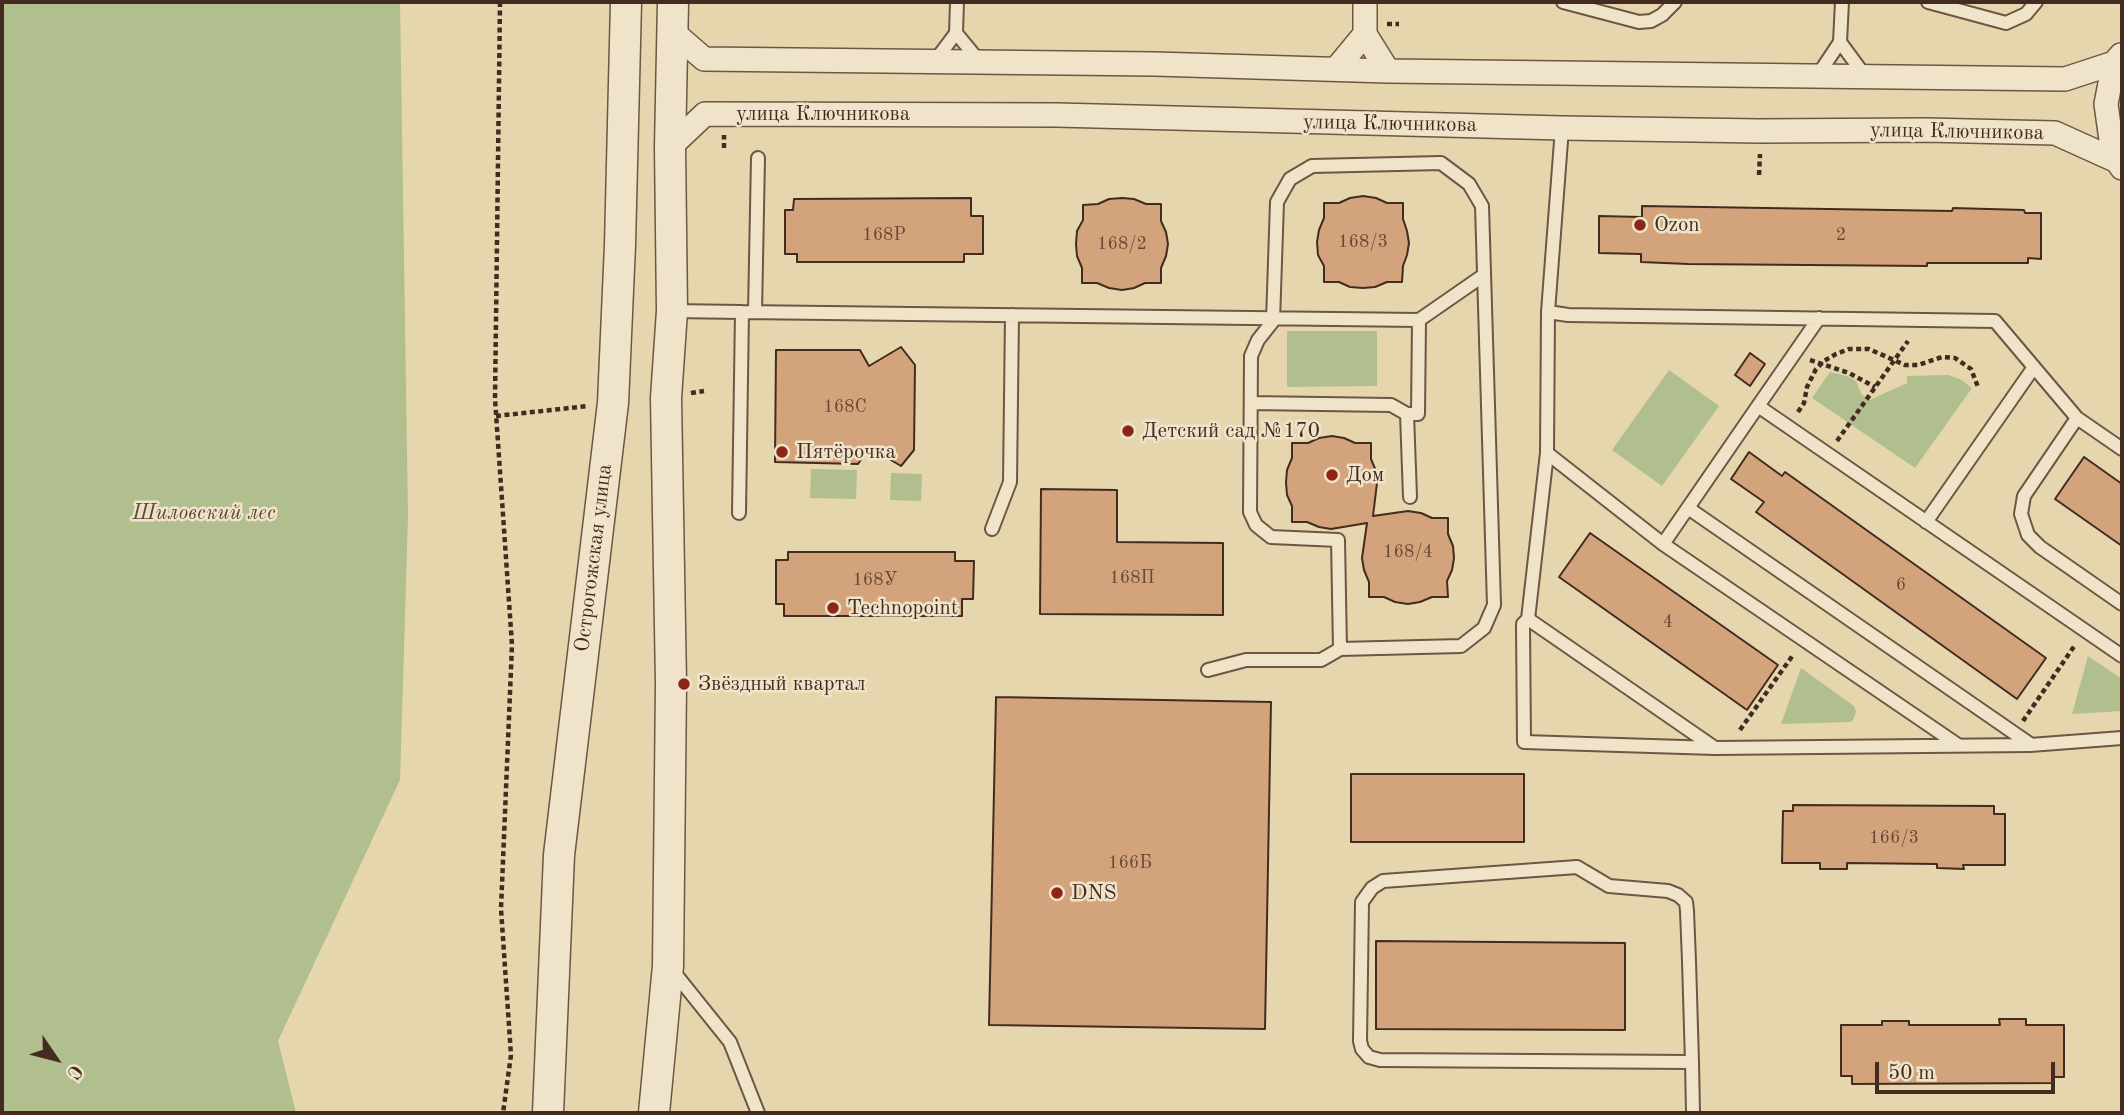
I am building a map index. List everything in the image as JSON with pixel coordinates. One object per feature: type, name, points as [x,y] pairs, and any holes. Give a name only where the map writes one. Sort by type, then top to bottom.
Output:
[{"type":"street","name":"Острогожская улица","points":[[548,1113],[559,855],[612,403],[621,244],[626,2]]},
{"type":"street","points":[[654,1111],[668,966],[671,684],[666,398],[672,311],[670,146],[673,2]]},
{"type":"street","points":[[1365,2],[1365,34],[1388,71]]},
{"type":"street","points":[[673,32],[704,59],[2065,79],[2118,58]]},
{"type":"street","points":[[1336,69],[1365,34]]},
{"type":"street","points":[[2118,58],[2106,104],[2110,140],[2120,164]]},
{"type":"street","name":"улица Ключникова","points":[[670,146],[705,114],[1056,115],[1562,128],[2055,133],[2120,164]]},
{"type":"lane","points":[[935,61],[956,33],[957,2]]},
{"type":"lane","points":[[1563,2],[1639,22],[1651,21],[1662,15],[1675,2]]},
{"type":"lane","points":[[1818,75],[1840,42],[1842,2]]},
{"type":"lane","points":[[1927,2],[2006,23],[2026,14],[2036,2]]},
{"type":"lane","points":[[956,33],[980,62]]},
{"type":"lane","points":[[1840,42],[1865,76]]},
{"type":"lane","points":[[1562,128],[1548,312],[1548,453],[1528,619],[1523,624],[1524,742],[1716,748],[2030,745],[2122,738]]},
{"type":"lane","points":[[755,312],[758,158]]},
{"type":"lane","points":[[1208,670],[1246,660],[1321,660],[1340,649],[1461,646],[1484,628],[1494,605],[1482,206],[1469,184],[1441,163],[1312,166],[1290,179],[1277,202],[1273,321],[1258,340],[1251,356],[1250,512],[1256,525],[1271,537],[1338,540],[1340,649]]},
{"type":"lane","points":[[672,311],[1419,320],[1484,275]]},
{"type":"lane","points":[[739,513],[742,312]]},
{"type":"lane","points":[[1548,312],[1568,315],[1995,321],[2077,418],[2122,449]]},
{"type":"lane","points":[[992,529],[1010,482],[1012,315]]},
{"type":"lane","points":[[1663,544],[1819,318]]},
{"type":"lane","points":[[1251,403],[1391,405],[1407,414],[1418,414],[1419,320]]},
{"type":"lane","points":[[1926,522],[2034,367]]},
{"type":"lane","points":[[1758,406],[2122,656]]},
{"type":"lane","points":[[1407,414],[1410,497]]},
{"type":"lane","points":[[2077,418],[2024,496],[2021,514],[2028,535],[2040,547],[2122,604]]},
{"type":"lane","points":[[1548,453],[1663,544],[1958,745]]},
{"type":"lane","points":[[1688,508],[2030,745]]},
{"type":"lane","points":[[1528,619],[1716,748]]},
{"type":"lane","points":[[1692,1062],[1380,1060],[1369,1057],[1362,1049],[1360,1041],[1362,902],[1372,888],[1383,881],[1577,867],[1609,886],[1668,891],[1678,895],[1686,902],[1687,911],[1692,1062],[1693,1113]]},
{"type":"lane","points":[[668,966],[730,1042],[758,1113]]},
{"type":"path","points":[[500,2],[495,399],[512,645],[501,909],[511,1055],[503,1113]]},
{"type":"path","points":[[1759,174],[1760,153]]},
{"type":"path","points":[[1837,441],[1908,341]]},
{"type":"path","points":[[1797,413],[1806,398],[1810,377],[1821,364],[1842,351],[1856,348],[1876,352],[1894,362],[1912,366],[1942,357],[1955,358],[1970,369],[1978,387]]},
{"type":"path","points":[[1809,360],[1849,373],[1875,387]]},
{"type":"path","points":[[2022,722],[2077,642]]},
{"type":"path","points":[[1740,730],[1793,655]]},
{"type":"green space","name":"Шиловский лес","points":[[2,2],[400,2],[408,517],[400,780],[278,1041],[296,1113],[2,1113]]},
{"type":"green space","points":[[1287,331],[1377,331],[1377,386],[1287,387]]},
{"type":"green space","points":[[1669,370],[1719,406],[1662,486],[1612,450]]},
{"type":"green space","points":[[1830,372],[1856,381],[1862,395],[1870,400],[1907,383],[1907,376],[1948,375],[1960,379],[1972,388],[1915,468],[1812,398]]},
{"type":"green space","points":[[811,469],[857,470],[856,499],[810,498]]},
{"type":"green space","points":[[891,473],[922,474],[921,501],[890,500]]},
{"type":"green space","points":[[2088,656],[2122,679],[2122,711],[2072,714]]},
{"type":"green space","points":[[1801,668],[1854,706],[1856,711],[1851,722],[1781,724]]},
{"type":"building","points":[[1363,196],[1387,203],[1403,203],[1403,219],[1409,243],[1402,282],[1387,282],[1363,288],[1350,287],[1339,282],[1324,282],[1324,266],[1318,255],[1317,242],[1324,218],[1324,203],[1339,203]]},
{"type":"building","points":[[971,198],[971,216],[983,216],[983,254],[964,254],[964,262],[797,262],[797,254],[785,254],[785,210],[793,210],[794,199]]},
{"type":"building","points":[[1122,198],[1146,204],[1161,204],[1161,221],[1168,244],[1161,268],[1161,283],[1145,283],[1122,290],[1097,283],[1082,283],[1082,268],[1076,244],[1077,231],[1083,220],[1083,205]]},
{"type":"building","points":[[1642,206],[2024,210],[2025,213],[2041,213],[2041,259],[2028,258],[2028,263],[1927,263],[1927,266],[1688,264],[1641,262],[1641,254],[1599,253],[1599,216],[1642,217]]},
{"type":"building","points":[[901,347],[915,365],[914,450],[901,466],[869,447],[858,464],[775,462],[776,350],[860,350],[869,366]]},
{"type":"building","points":[[1750,353],[1765,364],[1750,386],[1735,375]]},
{"type":"building","points":[[1332,436],[1355,443],[1371,443],[1371,459],[1377,483],[1373,516],[1408,511],[1432,518],[1448,518],[1448,534],[1454,558],[1447,581],[1448,597],[1432,597],[1408,604],[1384,597],[1369,597],[1369,582],[1362,558],[1367,523],[1331,529],[1307,522],[1292,522],[1292,506],[1287,495],[1286,482],[1292,458],[1292,443],[1308,443]]},
{"type":"building","points":[[1749,452],[1782,476],[1785,472],[2046,658],[2017,699],[1756,512],[1764,502],[1731,479]]},
{"type":"building","points":[[2084,457],[2122,484],[2122,546],[2055,499]]},
{"type":"building","points":[[1041,489],[1117,490],[1117,542],[1223,543],[1223,615],[1040,614]]},
{"type":"building","points":[[1590,533],[1778,665],[1747,710],[1559,577]]},
{"type":"building","points":[[788,552],[955,552],[955,561],[974,561],[973,599],[962,599],[962,616],[784,616],[784,604],[776,604],[776,560],[788,560]]},
{"type":"building","points":[[996,697],[1271,702],[1265,1029],[989,1025]]},
{"type":"building","points":[[1351,774],[1524,774],[1524,842],[1351,842]]},
{"type":"building","points":[[1793,805],[1994,806],[1994,814],[2005,814],[2005,865],[1963,865],[1964,869],[1937,868],[1937,864],[1847,863],[1847,869],[1820,869],[1820,863],[1782,863],[1783,811],[1793,811]]},
{"type":"building","points":[[1376,941],[1625,943],[1625,1030],[1376,1029]]},
{"type":"building","points":[[1999,1019],[2026,1019],[2026,1025],[2064,1025],[2064,1077],[2054,1077],[2054,1083],[1852,1084],[1852,1076],[1841,1076],[1841,1025],[1882,1025],[1882,1021],[1909,1021],[1909,1025],[2000,1025]]},
{"type":"place","name":"Ozon","points":[[1640,225]]},
{"type":"place","name":"Детский сад №170","points":[[1128,431]]},
{"type":"place","name":"Пятёрочка","points":[[782,452]]},
{"type":"place","name":"Дом","points":[[1332,475]]},
{"type":"place","name":"Technopoint","points":[[833,608]]},
{"type":"place","name":"Звёздный квартал","points":[[684,684]]},
{"type":"place","name":"DNS","points":[[1057,893]]}]
